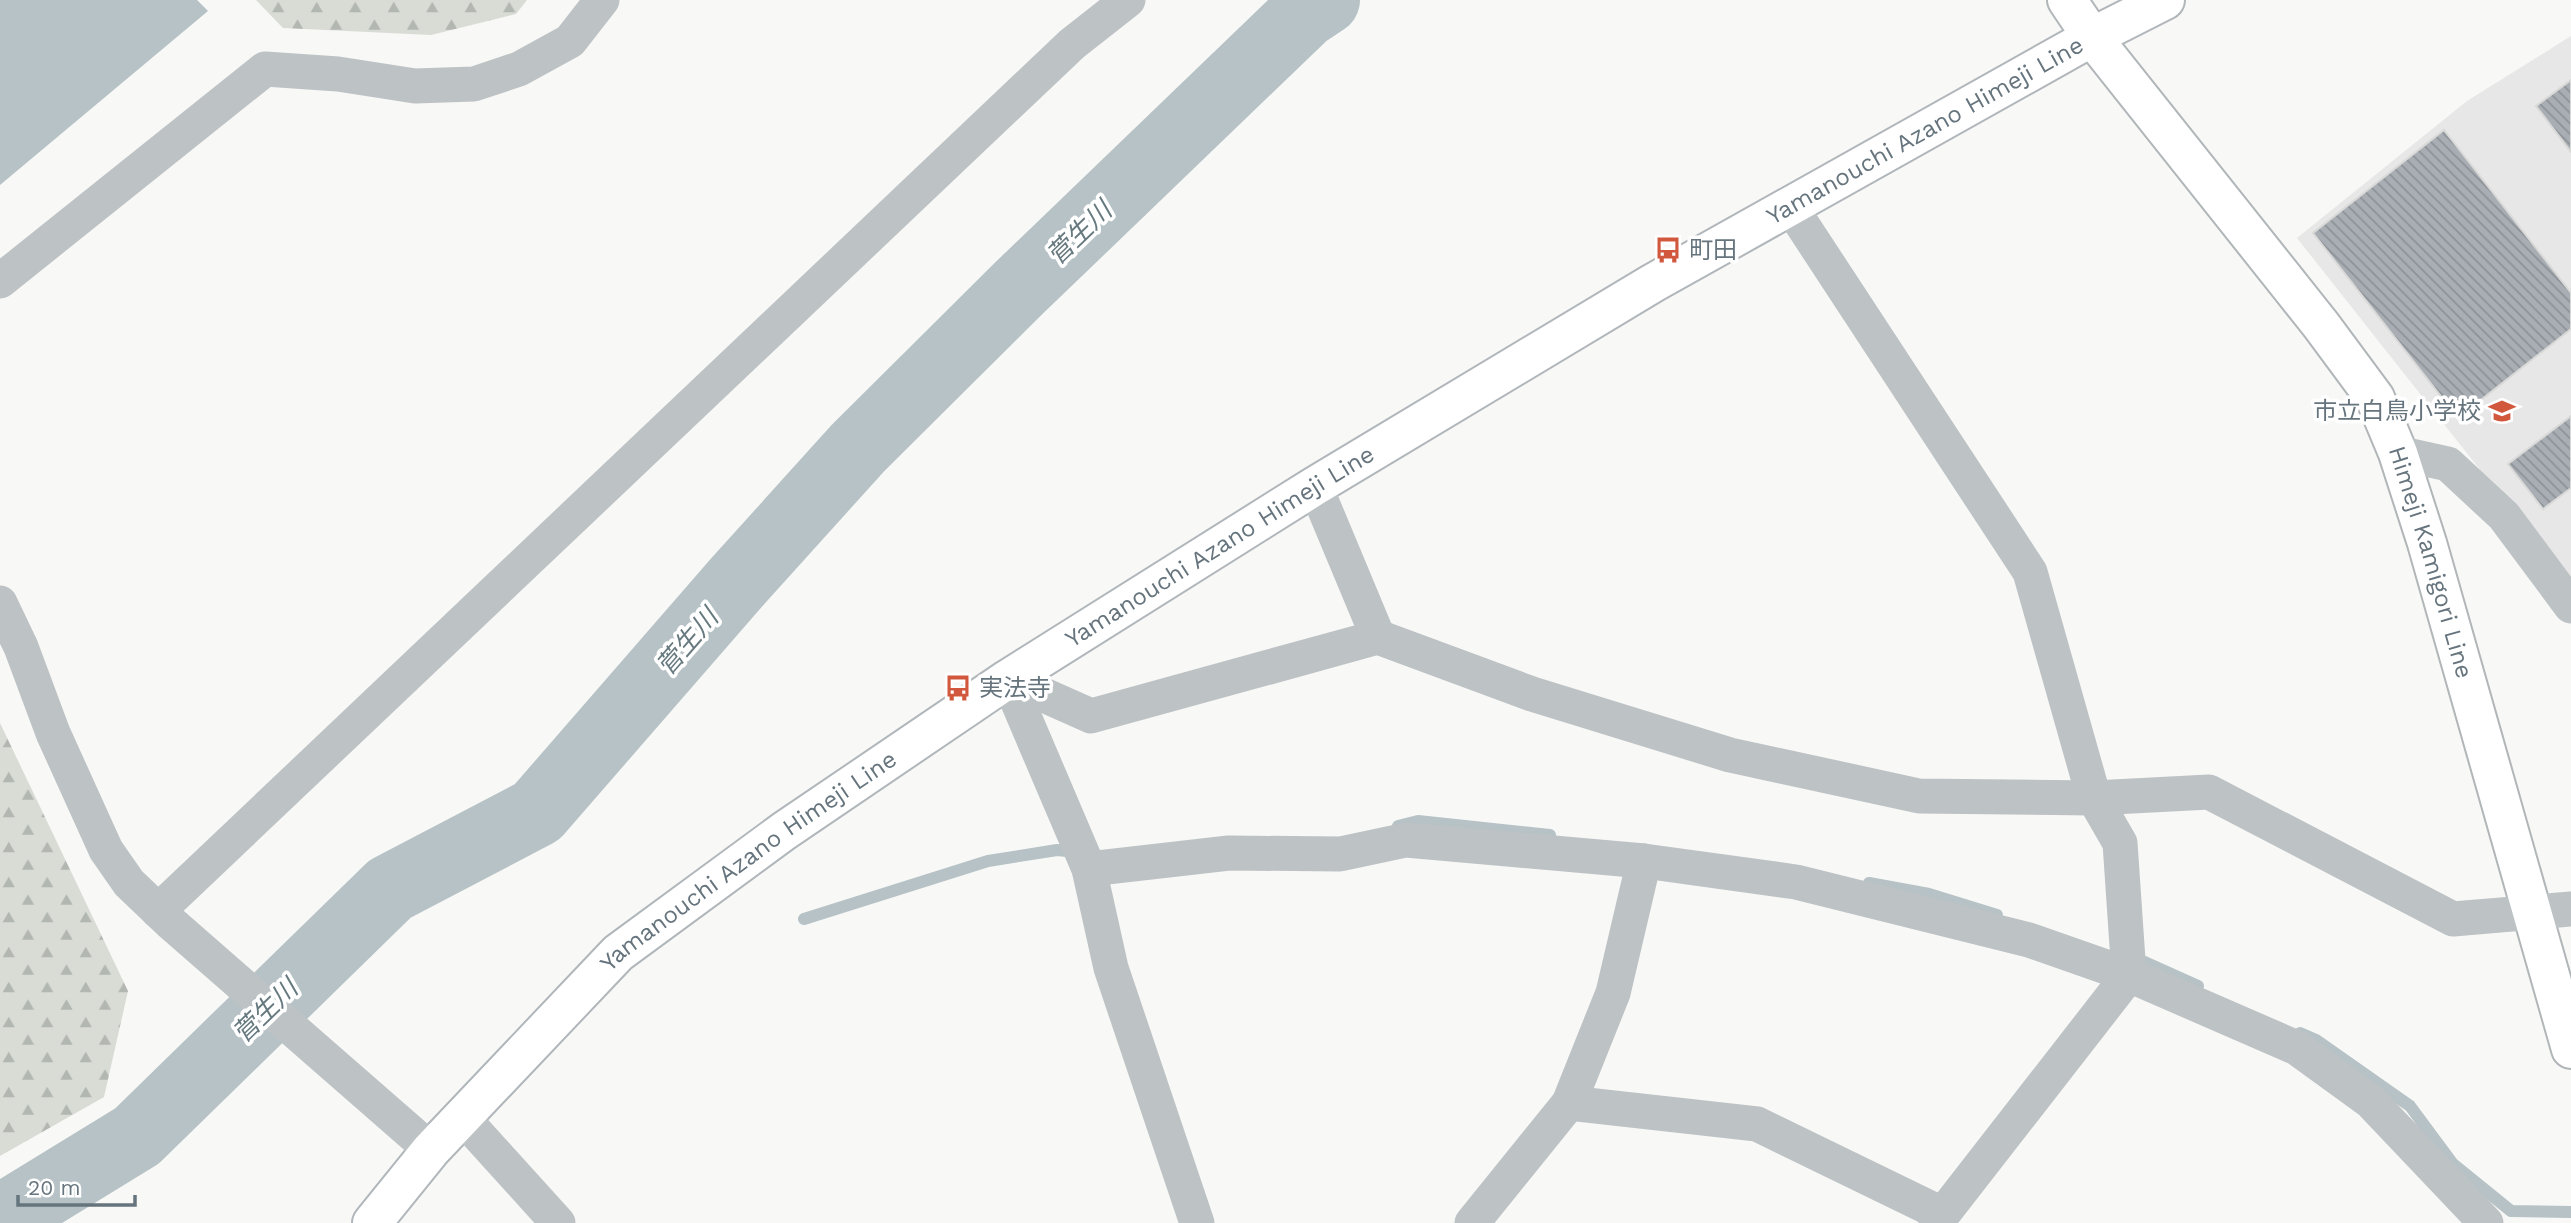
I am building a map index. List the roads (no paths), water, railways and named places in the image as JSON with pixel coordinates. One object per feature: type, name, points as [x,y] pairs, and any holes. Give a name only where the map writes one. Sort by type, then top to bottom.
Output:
[{"type":"main road","name":"Himeji Kamigori Line","points":[[2067,0],[2092,37],[2337,346],[2375,398],[2398,453],[2431,556],[2571,1049]]},
{"type":"main road","name":"Yamanouchi Azano Himeji Line","points":[[372,1223],[431,1150],[618,953],[783,831],[1008,679],[1315,486],[1653,284],[2092,37],[2165,0]]},
{"type":"street","points":[[0,281],[265,69],[338,74],[415,86],[474,84],[519,69],[570,41],[602,0]]},
{"type":"street","points":[[165,917],[1072,44],[1128,0]]},
{"type":"street","points":[[1569,1103],[1757,1124],[1939,1219],[2129,975],[2120,843],[2094,798],[2030,572],[1790,206]]},
{"type":"street","points":[[2398,453],[2448,464],[2504,516],[2571,606]]},
{"type":"street","points":[[1315,486],[1378,636]]},
{"type":"street","points":[[0,603],[21,647],[53,733],[106,850],[129,883],[431,1150]]},
{"type":"street","points":[[1008,679],[1091,716],[1378,636],[1532,694],[1730,755],[1919,796],[2094,798],[2209,792],[2453,919],[2571,909]]},
{"type":"street","points":[[1008,679],[1089,869],[1111,968],[1197,1223]]},
{"type":"street","points":[[1089,869],[1229,853],[1340,853],[1406,840],[1644,861],[1796,882],[2029,940],[2129,975],[2297,1048],[2370,1101],[2486,1223]]},
{"type":"street","points":[[1472,1223],[1569,1103],[1613,993],[1644,861]]},
{"type":"street","points":[[462,1116],[558,1223]]},
{"type":"waterway","name":"菅生川","points":[[0,1220],[137,1136],[390,889],[537,812],[737,582],[858,448],[1017,290],[1304,14],[1325,0]]},
{"type":"waterway","points":[[1398,826],[1418,821],[1550,835]]},
{"type":"waterway","points":[[804,919],[988,861],[1057,850],[1078,852]]},
{"type":"waterway","points":[[1869,883],[1929,894],[1997,915]]},
{"type":"waterway","points":[[2131,956],[2198,986]]},
{"type":"waterway","points":[[2300,1033],[2316,1040],[2410,1106],[2453,1164],[2511,1211],[2571,1212]]},
{"type":"place","name":"町田","points":[[1668,250]]},
{"type":"place","name":"市立白鳥小学校","points":[[2502,411]]},
{"type":"place","name":"実法寺","points":[[958,688]]}]
